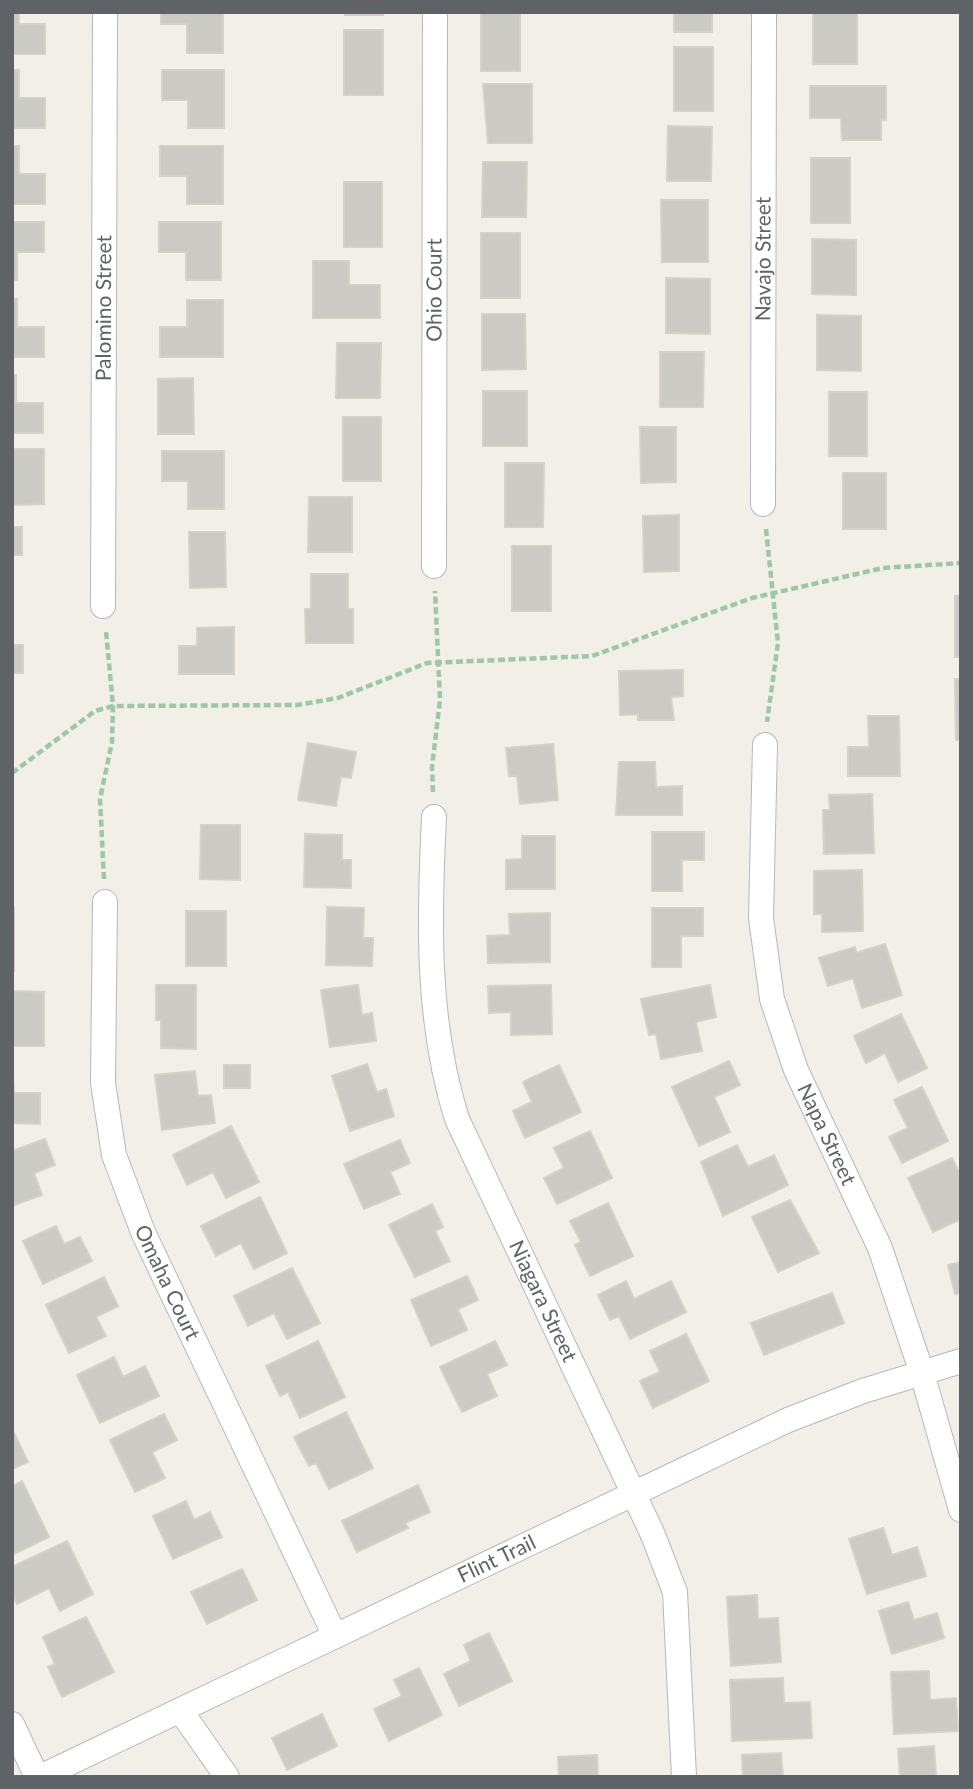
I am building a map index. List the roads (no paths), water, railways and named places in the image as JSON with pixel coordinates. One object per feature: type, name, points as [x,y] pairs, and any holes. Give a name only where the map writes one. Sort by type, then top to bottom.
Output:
[{"type":"street","name":"Palomino Street","points":[[103,606],[106,12]]},
{"type":"street","name":"Ohio Court","points":[[434,565],[435,12]]},
{"type":"street","name":"Navajo Street","points":[[763,504],[764,12]]},
{"type":"street","name":"Napa Street","points":[[765,745],[761,918],[772,999],[796,1070],[880,1248],[922,1373],[961,1510]]},
{"type":"street","name":"Niagara Street","points":[[434,817],[432,998],[441,1070],[457,1119],[633,1494],[675,1592],[684,1777]]},
{"type":"street","name":"Omaha Court","points":[[105,902],[103,1083],[120,1176],[143,1232],[335,1636]]},
{"type":"street","name":"Flint Trail","points":[[38,1777],[788,1420],[863,1391],[961,1361]]},
{"type":"street","points":[[180,1710],[227,1777]]},
{"type":"street","points":[[12,1724],[38,1777]]}]
